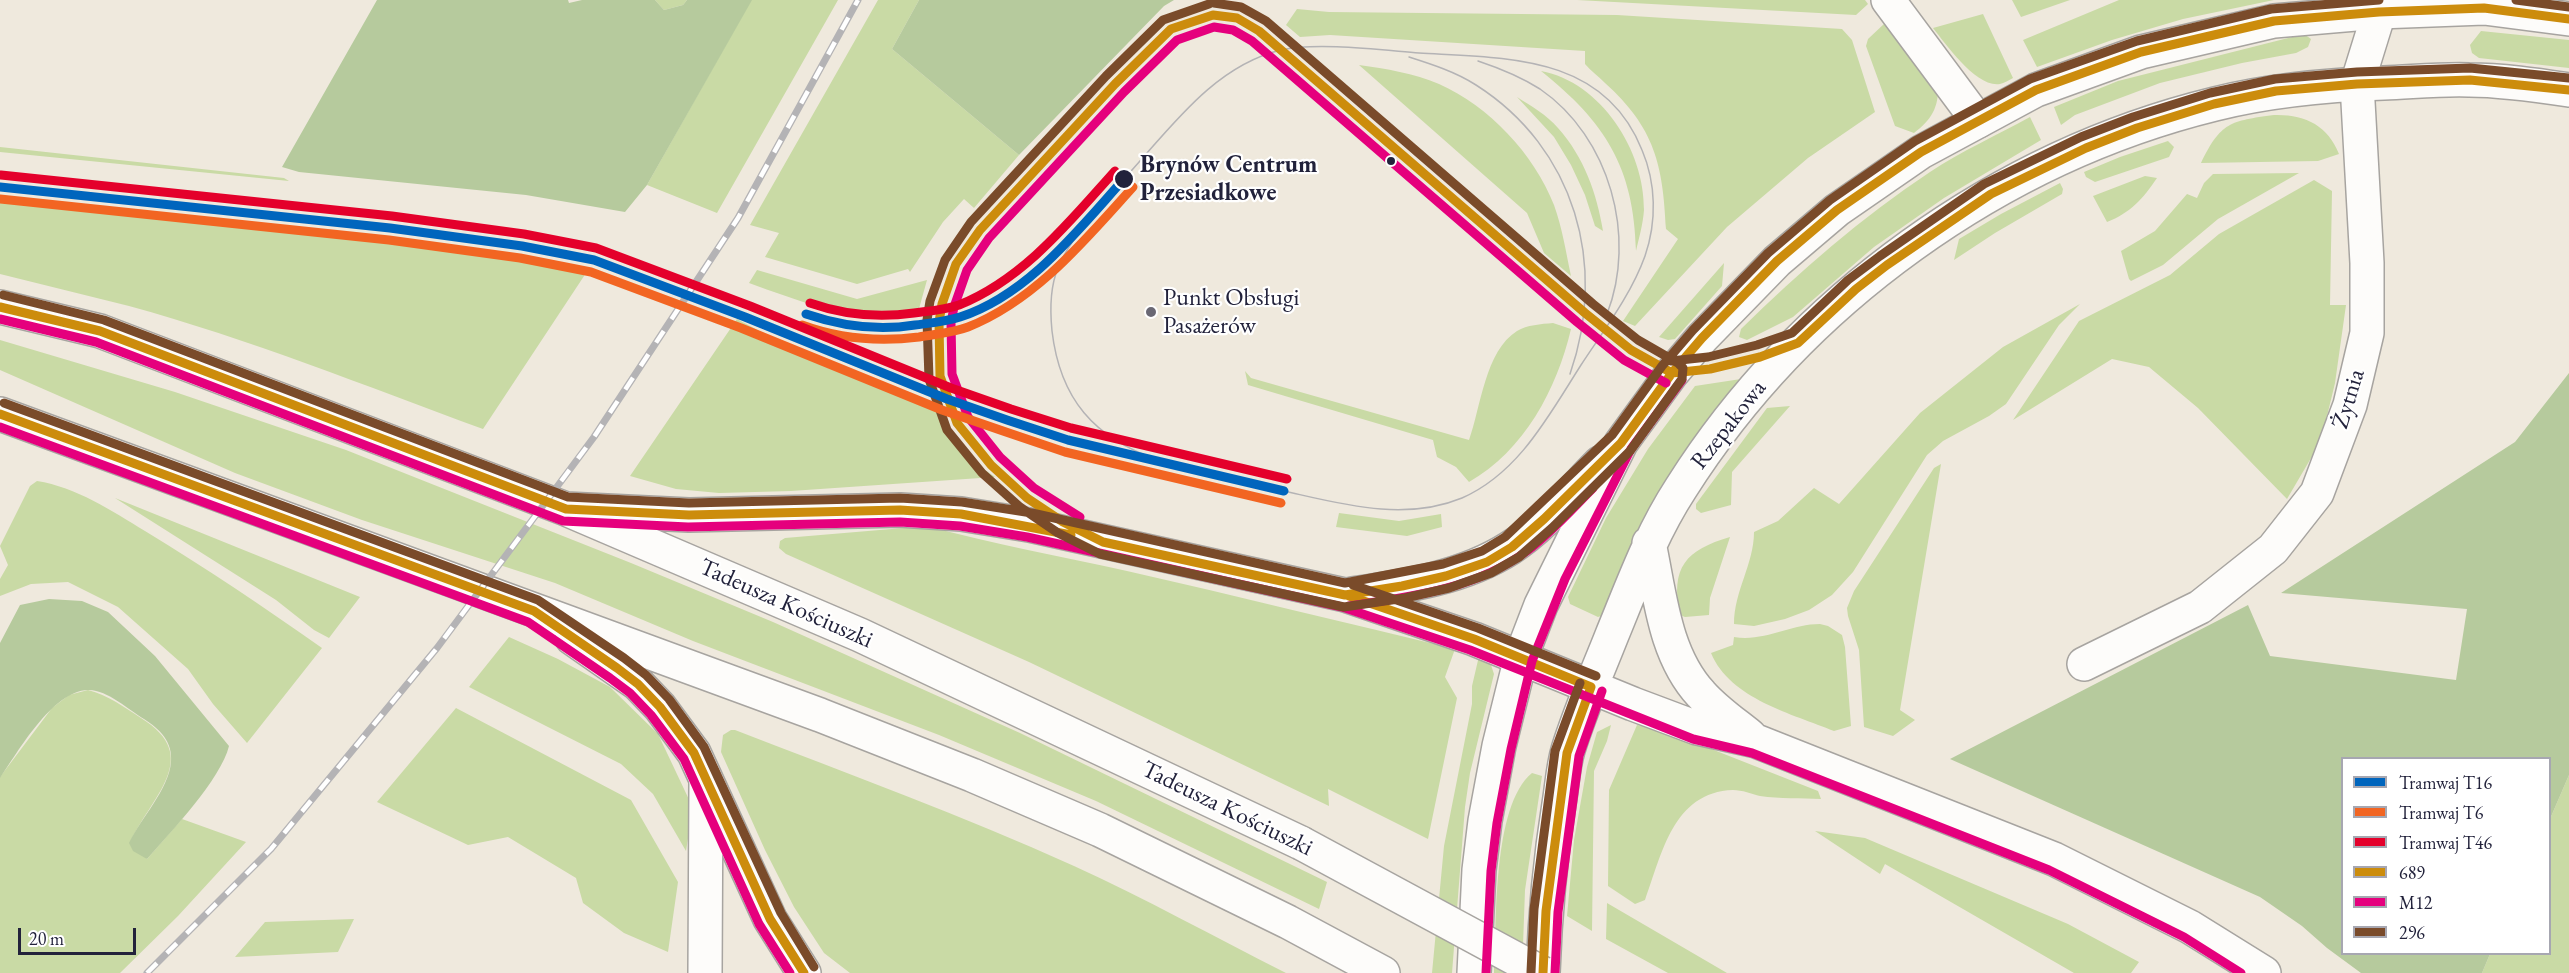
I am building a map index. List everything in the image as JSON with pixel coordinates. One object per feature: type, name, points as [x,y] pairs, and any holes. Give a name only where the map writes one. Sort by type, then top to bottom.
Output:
[{"type":"street","points":[[1888,0],[1978,121]]},
{"type":"street","points":[[1474,973],[1479,870],[1485,820],[1499,746],[1521,657],[1554,574],[1621,443],[1672,373],[1702,338],[1777,261],[1837,210],[1921,152],[2036,90],[2141,52],[2274,21],[2381,6],[2484,8],[2569,18]]},
{"type":"street","name":"Żytnia","points":[[2084,664],[2200,607],[2273,549],[2317,493],[2350,405],[2367,333],[2367,263],[2357,84],[2381,6]]},
{"type":"street","name":"Rzepakowa","points":[[1543,973],[1546,911],[1567,753],[1649,543],[1681,488],[1751,393],[1798,343],[1856,289],[1942,226],[1991,194],[2086,148],[2138,128],[2214,104],[2276,91],[2357,84],[2470,80],[2569,90]]},
{"type":"street","name":"Tadeusza Kościuszki","points":[[0,307],[100,331],[566,508],[860,635],[1301,843],[1543,973]]},
{"type":"street","points":[[0,414],[820,715],[972,775],[1100,830],[1288,922],[1383,973]]},
{"type":"street","points":[[1345,595],[1413,584],[1487,562],[1512,547],[1544,519],[1621,443]]},
{"type":"street","points":[[566,508],[689,515],[900,510],[961,514],[1029,525],[1345,595],[1521,657],[1697,728],[1756,741],[1942,814],[2065,865],[2190,927],[2264,973]]},
{"type":"street","points":[[1649,543],[1669,637],[1682,667],[1701,695],[1756,741]]},
{"type":"street","points":[[534,611],[638,684],[678,730],[693,753],[770,919],[804,973]]},
{"type":"street","points":[[705,973],[706,781]]},
{"type":"green space","points":[[377,0],[568,0],[569,3],[582,0],[655,0],[664,10],[683,5],[687,0],[752,0],[647,185],[625,212],[526,195],[299,172],[282,167]]},
{"type":"green space","points":[[655,0],[687,0],[683,5],[664,10]]},
{"type":"green space","points":[[751,0],[838,0],[717,213],[647,185]]},
{"type":"green space","points":[[878,0],[919,0],[892,49],[1019,155],[974,208],[964,199],[943,222],[910,272],[908,269],[857,284],[765,257],[779,233],[750,225]]},
{"type":"green space","points":[[919,0],[1174,0],[1164,6],[1019,155],[892,49]]},
{"type":"green space","points":[[1577,0],[1865,0],[1868,4],[1856,15]]},
{"type":"green space","points":[[2012,0],[2070,0],[2021,17]]},
{"type":"green space","points":[[2119,0],[2274,0],[2183,19],[2112,40],[2037,67],[2023,40]]},
{"type":"green space","points":[[1297,9],[1329,12],[1617,15],[1842,29],[1852,40],[1875,112],[1808,158],[1727,227],[1635,326],[1623,321],[1678,239],[1666,229],[1659,167],[1645,132],[1622,100],[1585,64],[1585,51],[1330,35],[1300,37],[1286,25]]},
{"type":"green space","points":[[1983,14],[2013,78],[2000,84],[1981,79],[1962,64],[1933,28]]},
{"type":"green space","points":[[1885,23],[1938,85],[1933,113],[1914,133],[1895,126],[1866,46],[1868,39]]},
{"type":"green space","points":[[2481,31],[2569,40],[2569,68],[2479,58],[2472,53],[2470,45]]},
{"type":"green space","points":[[2304,34],[2311,39],[2308,47],[2296,53],[2242,63],[2160,83],[2075,115],[2061,125],[2054,107],[2118,81]]},
{"type":"green space","points":[[1359,65],[1410,74],[1439,84],[1475,105],[1508,134],[1535,168],[1554,205],[1571,276],[1544,253],[1527,213]]},
{"type":"green space","points":[[1541,71],[1563,78],[1583,89],[1615,122],[1628,143],[1637,165],[1644,210],[1636,251],[1629,195],[1612,149],[1599,128],[1583,109]]},
{"type":"green space","points":[[1517,97],[1554,123],[1575,151],[1593,190],[1603,231],[1595,226],[1585,195],[1554,137]]},
{"type":"green space","points":[[2274,115],[2305,119],[2314,123],[2328,136],[2339,154],[2318,161],[2201,163],[2215,139],[2228,126],[2247,119]]},
{"type":"green space","points":[[2030,117],[2041,140],[1944,198],[1874,247],[1793,317],[1747,340],[1739,337],[1741,329],[1786,286],[1880,208],[1942,164]]},
{"type":"green space","points":[[2168,141],[2174,147],[2169,157],[2095,182],[2086,177],[2084,172]]},
{"type":"green space","points":[[0,147],[284,178],[289,181],[0,152]]},
{"type":"green space","points":[[2299,173],[2218,219],[2163,265],[2131,281],[2129,279],[2121,251],[2155,231],[2187,194],[2197,198],[2204,183],[2213,174]]},
{"type":"green space","points":[[2145,176],[2157,178],[2135,204],[2123,214],[2107,222],[2093,196]]},
{"type":"green space","points":[[2314,180],[2332,191],[2330,305],[2346,305],[2335,383],[2321,441],[2287,499],[2198,408],[2149,367],[2112,359],[2013,420],[2079,321],[2170,275],[2219,234]]},
{"type":"green space","points":[[2060,183],[2063,189],[2062,194],[1954,260],[1959,239]]},
{"type":"green space","points":[[0,198],[419,243],[508,254],[588,270],[483,429],[218,333],[129,306],[0,274]]},
{"type":"green space","points":[[1724,263],[1722,286],[1675,339],[1668,340],[1659,337]]},
{"type":"green space","points":[[757,270],[857,299],[927,280],[917,316],[873,317],[832,310],[749,283]]},
{"type":"green space","points":[[2080,304],[2059,325],[2006,404],[1943,441],[1927,455],[1853,572],[1832,595],[1809,610],[1785,619],[1754,626],[1734,624],[1737,600],[1751,555],[1754,532],[1778,521],[1814,488],[1839,504],[1920,413],[2003,347]]},
{"type":"green space","points":[[737,319],[780,342],[940,408],[959,443],[978,465],[995,477],[791,491],[719,493],[676,489],[630,476]]},
{"type":"green space","points":[[1553,323],[1571,329],[1565,352],[1547,396],[1522,436],[1489,469],[1469,482],[1456,467],[1437,457],[1433,440],[1248,385],[1245,371],[1251,378],[1469,440],[1491,366],[1506,340],[1521,329]]},
{"type":"green space","points":[[0,340],[175,392],[346,450],[773,622],[1020,733],[1327,882],[1319,909],[1096,801],[939,735],[693,641],[555,583],[362,520],[235,473],[0,370]]},
{"type":"green space","points":[[2569,373],[2569,775],[2551,817],[2551,757],[2341,757],[2341,955],[2490,955],[2482,973],[2361,973],[2302,926],[2260,897],[1950,759],[2248,605],[2270,656],[2456,680],[2467,609],[2281,593],[2515,442]]},
{"type":"green space","points":[[1741,379],[1744,381],[1604,615],[1598,617],[1570,604],[1568,597],[1606,518],[1648,449],[1695,386]]},
{"type":"green space","points":[[1790,406],[1732,472],[1731,505],[1701,513],[1696,509],[1696,504],[1767,408]]},
{"type":"green space","points":[[1941,464],[1900,710],[1915,720],[1893,736],[1864,727],[1859,650],[1847,608],[1854,591],[1934,468]]},
{"type":"green space","points":[[37,481],[80,494],[120,516],[213,573],[322,648],[247,743],[213,704],[188,669],[118,607],[68,582],[31,584],[0,596],[0,579],[8,565],[0,546],[30,486]]},
{"type":"green space","points":[[115,498],[360,597],[329,638],[314,630],[276,600]]},
{"type":"green space","points":[[1339,513],[1399,521],[1441,514],[1442,527],[1407,536],[1336,527]]},
{"type":"green space","points":[[927,526],[1168,580],[1455,649],[1445,677],[1457,698],[1428,839],[1328,789],[1329,806],[1029,662],[786,554],[779,548],[780,541],[785,538]]},
{"type":"green space","points":[[1730,537],[1710,598],[1709,615],[1685,617],[1680,615],[1677,584],[1685,563],[1702,548]]},
{"type":"green space","points":[[49,599],[82,601],[108,612],[155,656],[229,746],[206,789],[147,859],[133,851],[129,843],[165,783],[171,762],[170,748],[168,742],[155,727],[110,696],[88,690],[75,693],[62,701],[37,725],[0,778],[0,643],[20,605]]},
{"type":"green space","points":[[1820,624],[1842,635],[1845,647],[1851,726],[1834,731],[1782,711],[1747,693],[1720,669],[1711,653],[1733,645],[1734,637],[1756,637]]},
{"type":"green space","points":[[509,637],[558,659],[610,687],[658,734],[693,808],[686,851],[653,794],[621,764],[469,687]]},
{"type":"green space","points":[[1479,656],[1490,662],[1494,674],[1470,773],[1465,807],[1452,973],[1432,973],[1444,846],[1472,704],[1472,686]]},
{"type":"green space","points":[[88,690],[109,698],[141,718],[159,733],[169,747],[171,762],[167,778],[130,843],[147,859],[182,819],[246,842],[178,916],[120,973],[0,973],[0,777],[52,708],[69,695]]},
{"type":"green space","points":[[456,708],[631,800],[678,882],[668,952],[624,933],[583,903],[576,878],[508,837],[468,845],[377,802]]},
{"type":"green space","points":[[1611,725],[1594,771],[1592,931],[1567,916],[1574,840],[1587,767],[1597,732]]},
{"type":"green space","points":[[1637,725],[1658,728],[1818,791],[1821,799],[1768,797],[1733,790],[1713,793],[1696,802],[1673,828],[1657,864],[1645,900],[1635,904],[1608,886],[1609,790]]},
{"type":"green space","points":[[731,730],[906,796],[1074,866],[1286,973],[850,973],[824,953],[794,907],[765,850],[721,752],[723,735]]},
{"type":"green space","points":[[1532,773],[1542,776],[1525,890],[1522,973],[1494,973],[1497,896],[1503,837],[1519,789]]},
{"type":"green space","points":[[2569,775],[2569,973],[2482,973],[2490,955],[2551,955],[2551,817]]},
{"type":"green space","points":[[1815,831],[1865,838],[2068,924],[2139,962],[2131,973],[2074,973],[1885,864],[1880,874]]},
{"type":"green space","points":[[1607,903],[1727,973],[1668,973],[1606,939]]},
{"type":"green space","points":[[354,919],[338,952],[235,957],[265,922]]},
{"type":"tram line","points":[[1124,179],[1194,102],[1234,70],[1257,58],[1281,50],[1312,47],[1349,47],[1485,57],[1549,67],[1578,78],[1603,95],[1625,118],[1642,150],[1650,176],[1653,216],[1649,243],[1639,270],[1616,312],[1544,422],[1531,441],[1500,474],[1462,498],[1418,509],[1373,508],[1284,491]]},
{"type":"tram line","points":[[1409,57],[1468,80],[1510,111],[1538,141],[1559,175],[1574,212],[1583,251],[1585,292],[1581,333],[1570,374]]},
{"type":"tram line","points":[[1478,61],[1510,73],[1540,89],[1564,109],[1584,134],[1600,161],[1611,191],[1617,222],[1619,253],[1616,284],[1607,314]]},
{"type":"tram line","name":"T46","points":[[810,303],[848,313],[874,315],[914,313],[959,305],[983,294],[1025,264],[1063,229],[1115,171]]},
{"type":"tram line","name":"T46","points":[[1,175],[392,216],[524,234],[596,248],[750,306],[951,388],[1011,409],[1071,428],[1287,479]]},
{"type":"tram line","name":"T16","points":[[806,314],[833,322],[887,328],[949,320],[985,307],[1030,277],[1050,259],[1124,179]]},
{"type":"tram line","name":"T16","points":[[0,187],[390,228],[522,246],[594,260],[745,317],[947,399],[1007,420],[1068,440],[1284,491]]},
{"type":"tram line","name":"T6","points":[[802,325],[845,336],[874,339],[919,337],[968,327],[993,315],[1037,285],[1078,247],[1133,187]]},
{"type":"tram line","name":"T6","points":[[0,199],[389,240],[520,258],[591,272],[741,328],[942,410],[1065,452],[1281,503]]},
{"type":"tram line","points":[[1096,211],[1070,245],[1055,275],[1051,315],[1056,355],[1072,396],[1084,413],[1116,440],[1158,460]]},
{"type":"railway","points":[[147,973],[271,849],[437,648],[594,437],[738,218],[858,0]]},
{"type":"transit line","name":"296","points":[[3,295],[104,320],[568,497],[689,503],[900,498],[962,502],[1032,513],[1345,583],[1443,564],[1482,551],[1505,537],[1612,435],[1662,366],[1693,330],[1768,253],[1830,200],[1915,141],[2030,79],[2137,41],[2271,9],[2379,0]]},
{"type":"transit line","name":"296","points":[[2516,0],[2569,7]]},
{"type":"transit line","name":"296","points":[[1209,4],[1163,20],[1106,76],[971,222],[945,260],[930,301],[927,320],[929,379],[947,430],[982,473],[1020,507],[1058,533],[1100,554],[1344,607],[1405,598],[1449,588],[1491,573],[1519,557],[1552,528],[1630,451],[1682,379],[1683,368],[1638,340],[1593,304],[1266,21],[1241,7],[1214,3]]},
{"type":"transit line","name":"689","points":[[1672,373],[1702,338],[1777,261],[1837,210],[1921,152],[2036,90],[2141,52],[2274,21],[2379,12],[2484,8],[2569,19]]},
{"type":"transit line","name":"689","points":[[1213,15],[1237,18],[1259,31],[1585,313],[1631,350],[1672,373],[1621,443],[1544,519],[1512,547],[1487,562],[1446,576],[1345,595],[1103,542],[1063,522],[1027,498],[991,465],[957,423],[940,376],[939,322],[942,304],[956,264],[980,230],[1115,84],[1171,29],[1213,15]]},
{"type":"transit line","name":"M12","points":[[1080,517],[1034,488],[1000,457],[968,417],[952,374],[951,323],[954,307],[967,270],[989,238],[1124,92],[1177,40],[1214,27],[1233,30],[1252,41],[1577,322],[1624,360],[1666,383]]},
{"type":"transit line","name":"296","points":[[1671,361],[1708,357],[1757,345],[1792,333],[1848,280],[1984,184],[2081,137],[2133,117],[2210,93],[2275,79],[2357,72],[2470,68],[2569,78]]},
{"type":"transit line","name":"689","points":[[1672,373],[1710,369],[1760,357],[1798,343],[1856,289],[1887,265],[1991,194],[2086,148],[2137,128],[2214,104],[2276,91],[2357,84],[2470,80],[2569,90]]},
{"type":"transit line","name":"689","points":[[0,307],[100,331],[566,509],[689,515],[900,510],[961,514],[1071,535]]},
{"type":"transit line","name":"M12","points":[[0,319],[96,342],[563,521],[688,527],[900,522],[960,526],[1027,537],[1342,607],[1470,650],[1693,739],[1752,753],[2049,870],[2184,937],[2241,973]]},
{"type":"transit line","name":"M12","points":[[1486,973],[1491,871],[1497,823],[1511,749],[1532,661],[1565,579],[1631,449],[1682,380]]},
{"type":"transit line","name":"296","points":[[4,403],[538,600],[624,658],[646,675],[669,699],[704,747],[781,913],[814,967]]},
{"type":"transit line","name":"689","points":[[0,414],[534,611],[617,668],[638,684],[660,707],[694,753],[770,919],[804,973]]},
{"type":"transit line","name":"M12","points":[[0,427],[528,622],[610,678],[630,693],[651,715],[684,759],[759,924],[790,973]]},
{"type":"transit line","name":"M12","points":[[1349,606],[1442,589],[1464,583],[1507,564],[1553,529],[1593,488]]},
{"type":"transit line","name":"296","points":[[1353,585],[1478,628],[1596,676]]},
{"type":"transit line","name":"689","points":[[1349,596],[1474,639],[1591,687]]},
{"type":"transit line","name":"296","points":[[1531,972],[1534,909],[1555,751],[1580,683]]},
{"type":"transit line","name":"689","points":[[1543,973],[1546,911],[1567,753],[1591,687]]},
{"type":"transit line","name":"M12","points":[[1555,973],[1558,912],[1579,756],[1602,691]]},
{"type":"place","name":"Brynów Centrum Przesiadkowe","points":[[1124,179]]},
{"type":"place","name":"Punkt Obsługi Pasażerów","points":[[1151,312]]}]
